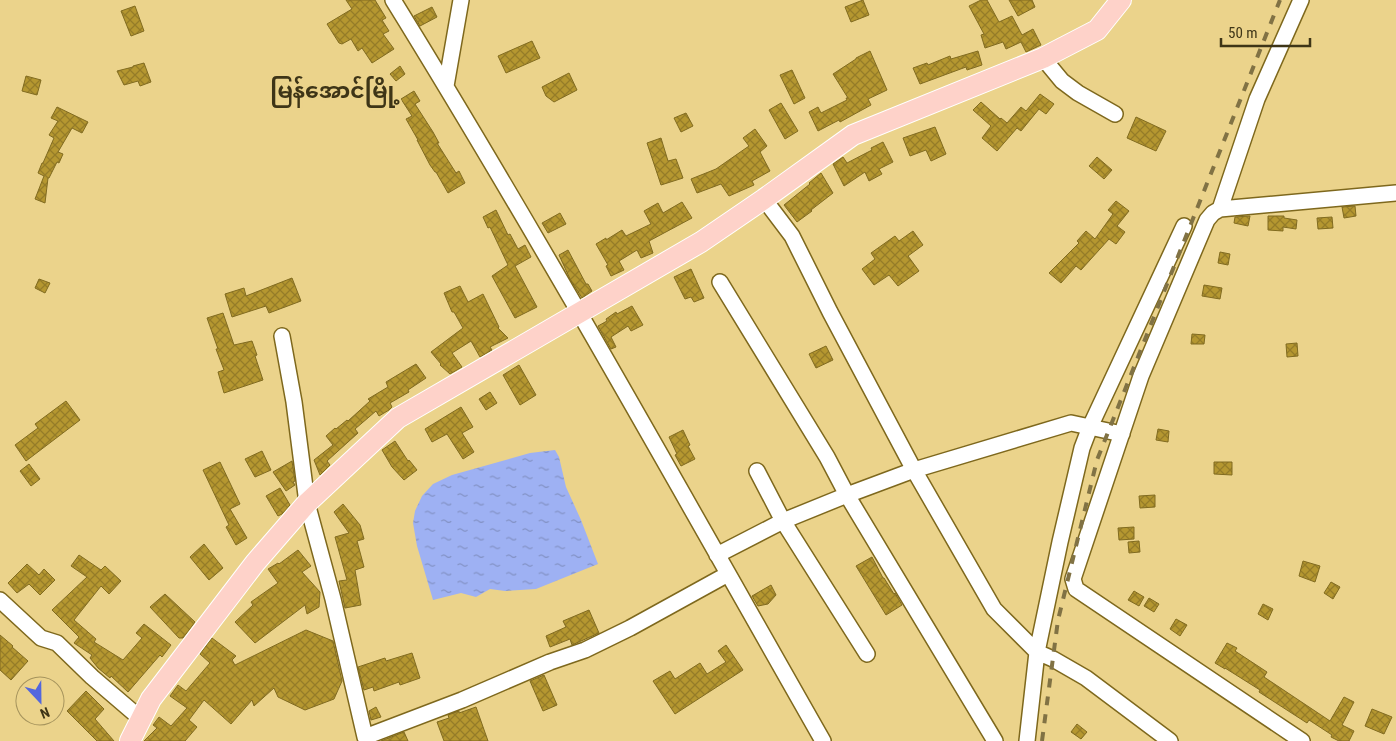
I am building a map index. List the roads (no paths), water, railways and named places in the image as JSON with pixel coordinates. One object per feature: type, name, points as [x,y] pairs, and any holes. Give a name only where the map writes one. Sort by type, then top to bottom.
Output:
[{"type":"main road","points":[[130,741],[151,699],[249,570],[307,503],[398,418],[701,242],[853,135],[1043,58],[1097,30],[1121,0]]},
{"type":"street","points":[[394,0],[579,313],[823,741]]},
{"type":"street","points":[[446,86],[461,0]]},
{"type":"street","points":[[1220,209],[1257,99],[1301,0]]},
{"type":"street","points":[[1043,58],[1062,81],[1078,93],[1115,114]]},
{"type":"street","points":[[1302,741],[1076,588],[1073,579],[1074,573],[1141,376],[1207,220],[1220,209],[1396,194]]},
{"type":"street","points":[[764,199],[792,236],[914,470],[994,609],[1037,652],[1086,678],[1170,741]]},
{"type":"street","points":[[1027,741],[1037,652],[1082,448],[1184,226]]},
{"type":"street","points":[[720,282],[827,457],[847,495],[995,741]]},
{"type":"street","points":[[282,336],[294,402],[307,503],[333,599],[366,739],[550,662],[586,650],[728,574]]},
{"type":"street","points":[[717,555],[784,522],[847,495],[914,470],[1071,423],[1122,434]]},
{"type":"street","points":[[756,471],[784,522],[867,654]]},
{"type":"street","points":[[0,600],[41,638],[57,643],[92,677],[141,719]]},
{"type":"water","points":[[555,450],[559,457],[566,487],[598,564],[536,589],[505,591],[490,589],[476,597],[461,593],[433,600],[417,546],[413,523],[415,511],[422,496],[433,484],[452,475],[530,453]]},
{"type":"railway","points":[[1042,741],[1058,620],[1097,460],[1280,0]]},
{"type":"district","name":"မြန်အောင်မြို့","points":[[335,90]]}]
